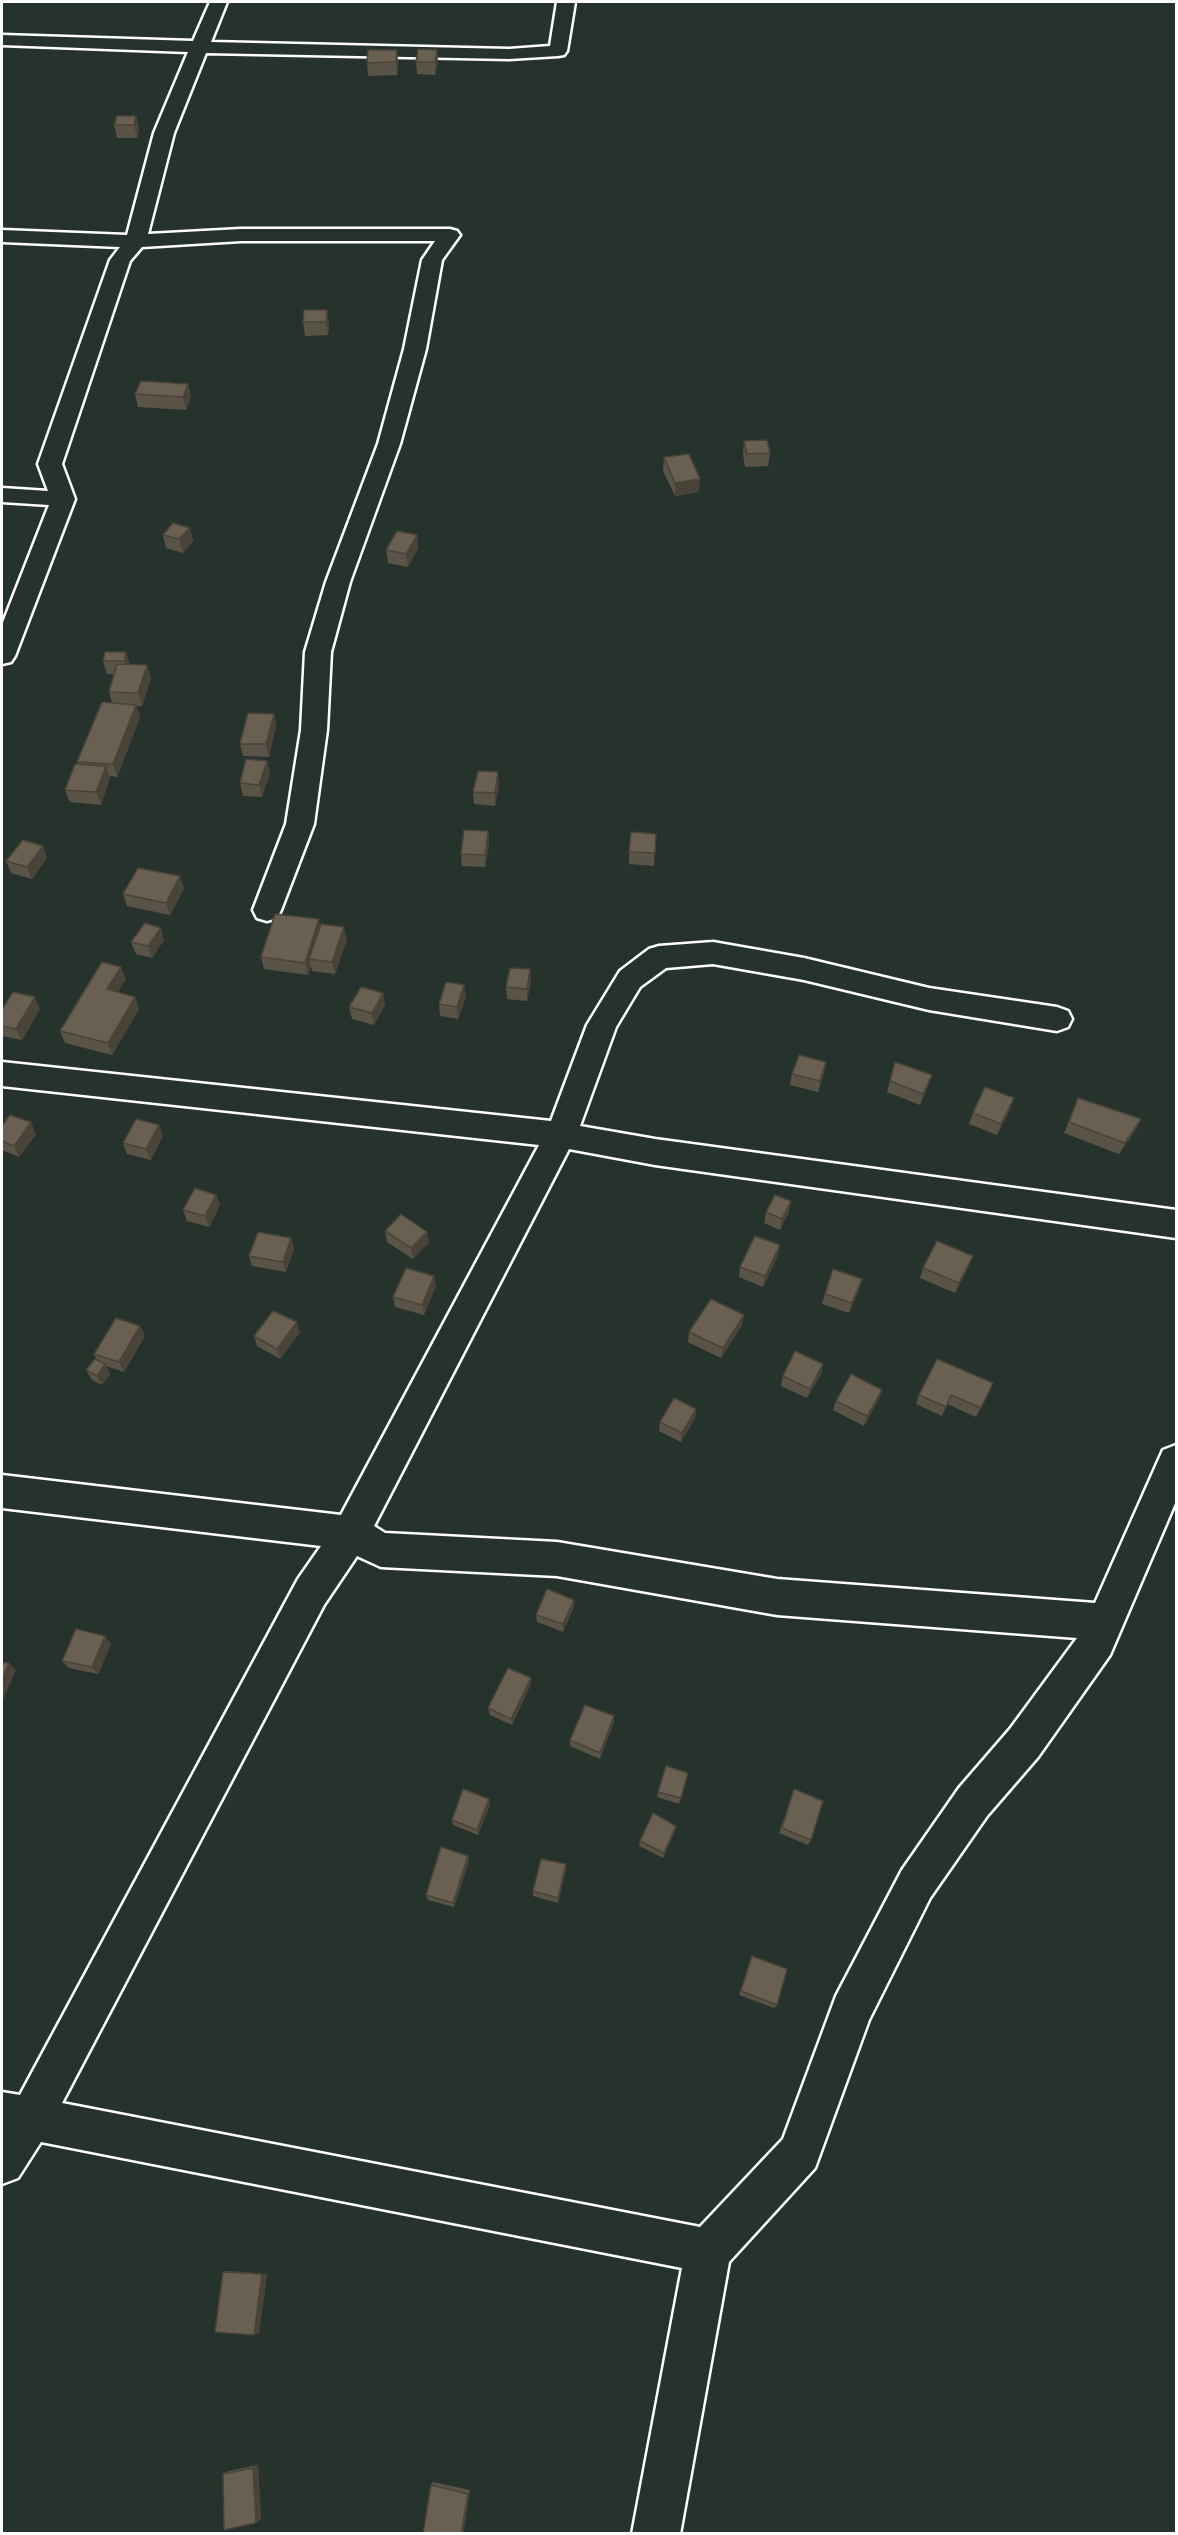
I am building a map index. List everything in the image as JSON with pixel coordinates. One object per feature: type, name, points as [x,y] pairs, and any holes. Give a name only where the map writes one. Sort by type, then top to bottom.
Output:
[{"type":"street","points":[[2,656],[63,499],[50,464],[120,260],[136,241],[164,133],[218,2]]},
{"type":"street","points":[[2,40],[200,48],[509,54],[558,51],[566,2]]},
{"type":"street","points":[[2,236],[136,241],[241,235],[450,235],[432,260],[415,349],[389,444],[338,582],[318,652],[314,730],[300,824],[267,910]]},
{"type":"street","points":[[2,495],[63,499]]},
{"type":"street","points":[[2,2162],[16,2116],[312,1592],[351,1533],[561,1136],[602,1025],[630,979],[659,957],[713,953],[804,969],[929,999],[1057,1019]]},
{"type":"street","points":[[2,1074],[561,1136],[655,1152],[1176,1224]]},
{"type":"street","points":[[656,2534],[708,2251],[801,2153],[851,2011],[916,1884],[974,1802],[1024,1743],[1097,1642],[1176,1461]]},
{"type":"street","points":[[2,1491],[351,1533],[381,1550],[556,1559],[777,1597],[1105,1622]]},
{"type":"street","points":[[16,2116],[708,2251]]},
{"type":"building","points":[[418,49],[437,50],[435,62],[416,62]]},
{"type":"building","points":[[368,50],[397,50],[396,62],[367,63]]},
{"type":"building","points":[[117,116],[136,116],[134,125],[114,125]]},
{"type":"building","points":[[304,310],[327,310],[326,322],[303,322]]},
{"type":"building","points":[[141,381],[188,384],[183,397],[135,394]]},
{"type":"building","points":[[767,440],[770,453],[747,454],[744,441]]},
{"type":"building","points":[[689,454],[700,479],[675,483],[664,457]]},
{"type":"building","points":[[173,523],[190,528],[179,539],[163,535]]},
{"type":"building","points":[[397,531],[417,535],[406,554],[386,550]]},
{"type":"building","points":[[105,652],[126,652],[125,661],[103,661]]},
{"type":"building","points":[[117,664],[147,665],[138,693],[109,692]]},
{"type":"building","points":[[102,702],[136,705],[113,764],[77,762]]},
{"type":"building","points":[[248,713],[274,714],[266,744],[240,744]]},
{"type":"building","points":[[246,759],[267,761],[259,785],[240,783]]},
{"type":"building","points":[[75,764],[106,766],[96,792],[65,790]]},
{"type":"building","points":[[478,771],[498,772],[495,793],[473,792]]},
{"type":"building","points":[[464,830],[488,831],[485,855],[461,854]]},
{"type":"building","points":[[631,832],[656,834],[655,853],[629,852]]},
{"type":"building","points":[[23,840],[43,846],[27,867],[6,861]]},
{"type":"building","points":[[138,868],[180,876],[166,903],[123,894]]},
{"type":"building","points":[[275,914],[319,919],[305,963],[261,957]]},
{"type":"building","points":[[145,923],[161,928],[148,946],[131,942]]},
{"type":"building","points":[[321,924],[344,927],[332,962],[309,959]]},
{"type":"building","points":[[102,962],[121,967],[107,989],[135,997],[108,1043],[60,1031]]},
{"type":"building","points":[[510,968],[530,969],[527,989],[506,987]]},
{"type":"building","points":[[446,982],[464,985],[457,1007],[439,1004]]},
{"type":"building","points":[[361,987],[383,993],[372,1013],[349,1007]]},
{"type":"building","points":[[13,992],[35,997],[16,1029],[2,1026],[2,1010]]},
{"type":"building","points":[[799,1055],[826,1062],[820,1081],[792,1074]]},
{"type":"building","points":[[895,1062],[932,1075],[923,1094],[890,1081]]},
{"type":"building","points":[[985,1087],[1014,1098],[1001,1124],[973,1113]]},
{"type":"building","points":[[1078,1098],[1141,1119],[1125,1143],[1069,1122]]},
{"type":"building","points":[[10,1115],[31,1122],[14,1146],[2,1141],[2,1126]]},
{"type":"building","points":[[136,1119],[159,1125],[146,1149],[123,1143]]},
{"type":"building","points":[[195,1188],[216,1195],[205,1216],[183,1210]]},
{"type":"building","points":[[775,1195],[791,1201],[782,1219],[766,1212]]},
{"type":"building","points":[[401,1214],[427,1232],[411,1248],[385,1231]]},
{"type":"building","points":[[258,1232],[291,1238],[283,1262],[249,1256]]},
{"type":"building","points":[[755,1236],[780,1245],[765,1276],[740,1267]]},
{"type":"building","points":[[937,1241],[973,1256],[959,1283],[923,1268]]},
{"type":"building","points":[[406,1268],[434,1276],[422,1305],[393,1297]]},
{"type":"building","points":[[833,1269],[862,1279],[852,1303],[825,1294]]},
{"type":"building","points":[[711,1299],[744,1315],[723,1348],[689,1332]]},
{"type":"building","points":[[273,1311],[297,1322],[277,1349],[254,1336]]},
{"type":"building","points":[[116,1318],[140,1326],[119,1362],[94,1354]]},
{"type":"building","points":[[795,1351],[823,1364],[810,1389],[783,1376]]},
{"type":"building","points":[[95,1359],[105,1364],[97,1376],[86,1370]]},
{"type":"building","points":[[937,1359],[993,1383],[981,1408],[951,1395],[946,1407],[919,1395]]},
{"type":"building","points":[[851,1374],[882,1390],[867,1416],[836,1401]]},
{"type":"building","points":[[674,1398],[696,1409],[682,1433],[660,1422]]},
{"type":"building","points":[[547,1589],[574,1600],[563,1624],[536,1615]]},
{"type":"building","points":[[76,1629],[105,1636],[92,1667],[62,1661]]},
{"type":"building","points":[[2,1662],[9,1663],[2,1680]]},
{"type":"building","points":[[508,1668],[531,1678],[511,1719],[488,1708]]},
{"type":"building","points":[[585,1705],[614,1716],[600,1753],[570,1740]]},
{"type":"building","points":[[666,1766],[688,1773],[681,1798],[658,1792]]},
{"type":"building","points":[[463,1789],[489,1799],[477,1830],[452,1820]]},
{"type":"building","points":[[794,1789],[823,1801],[811,1840],[782,1828]]},
{"type":"building","points":[[653,1813],[676,1826],[664,1853],[640,1841]]},
{"type":"building","points":[[441,1847],[468,1856],[453,1903],[426,1895]]},
{"type":"building","points":[[541,1859],[566,1864],[558,1898],[533,1891]]},
{"type":"building","points":[[752,1956],[787,1969],[777,2005],[741,1991]]},
{"type":"building","points":[[223,2272],[262,2274],[254,2335],[215,2332]]},
{"type":"building","points":[[253,2468],[256,2523],[224,2530],[223,2474]]},
{"type":"building","points":[[431,2485],[468,2494],[461,2534],[423,2534]]}]
